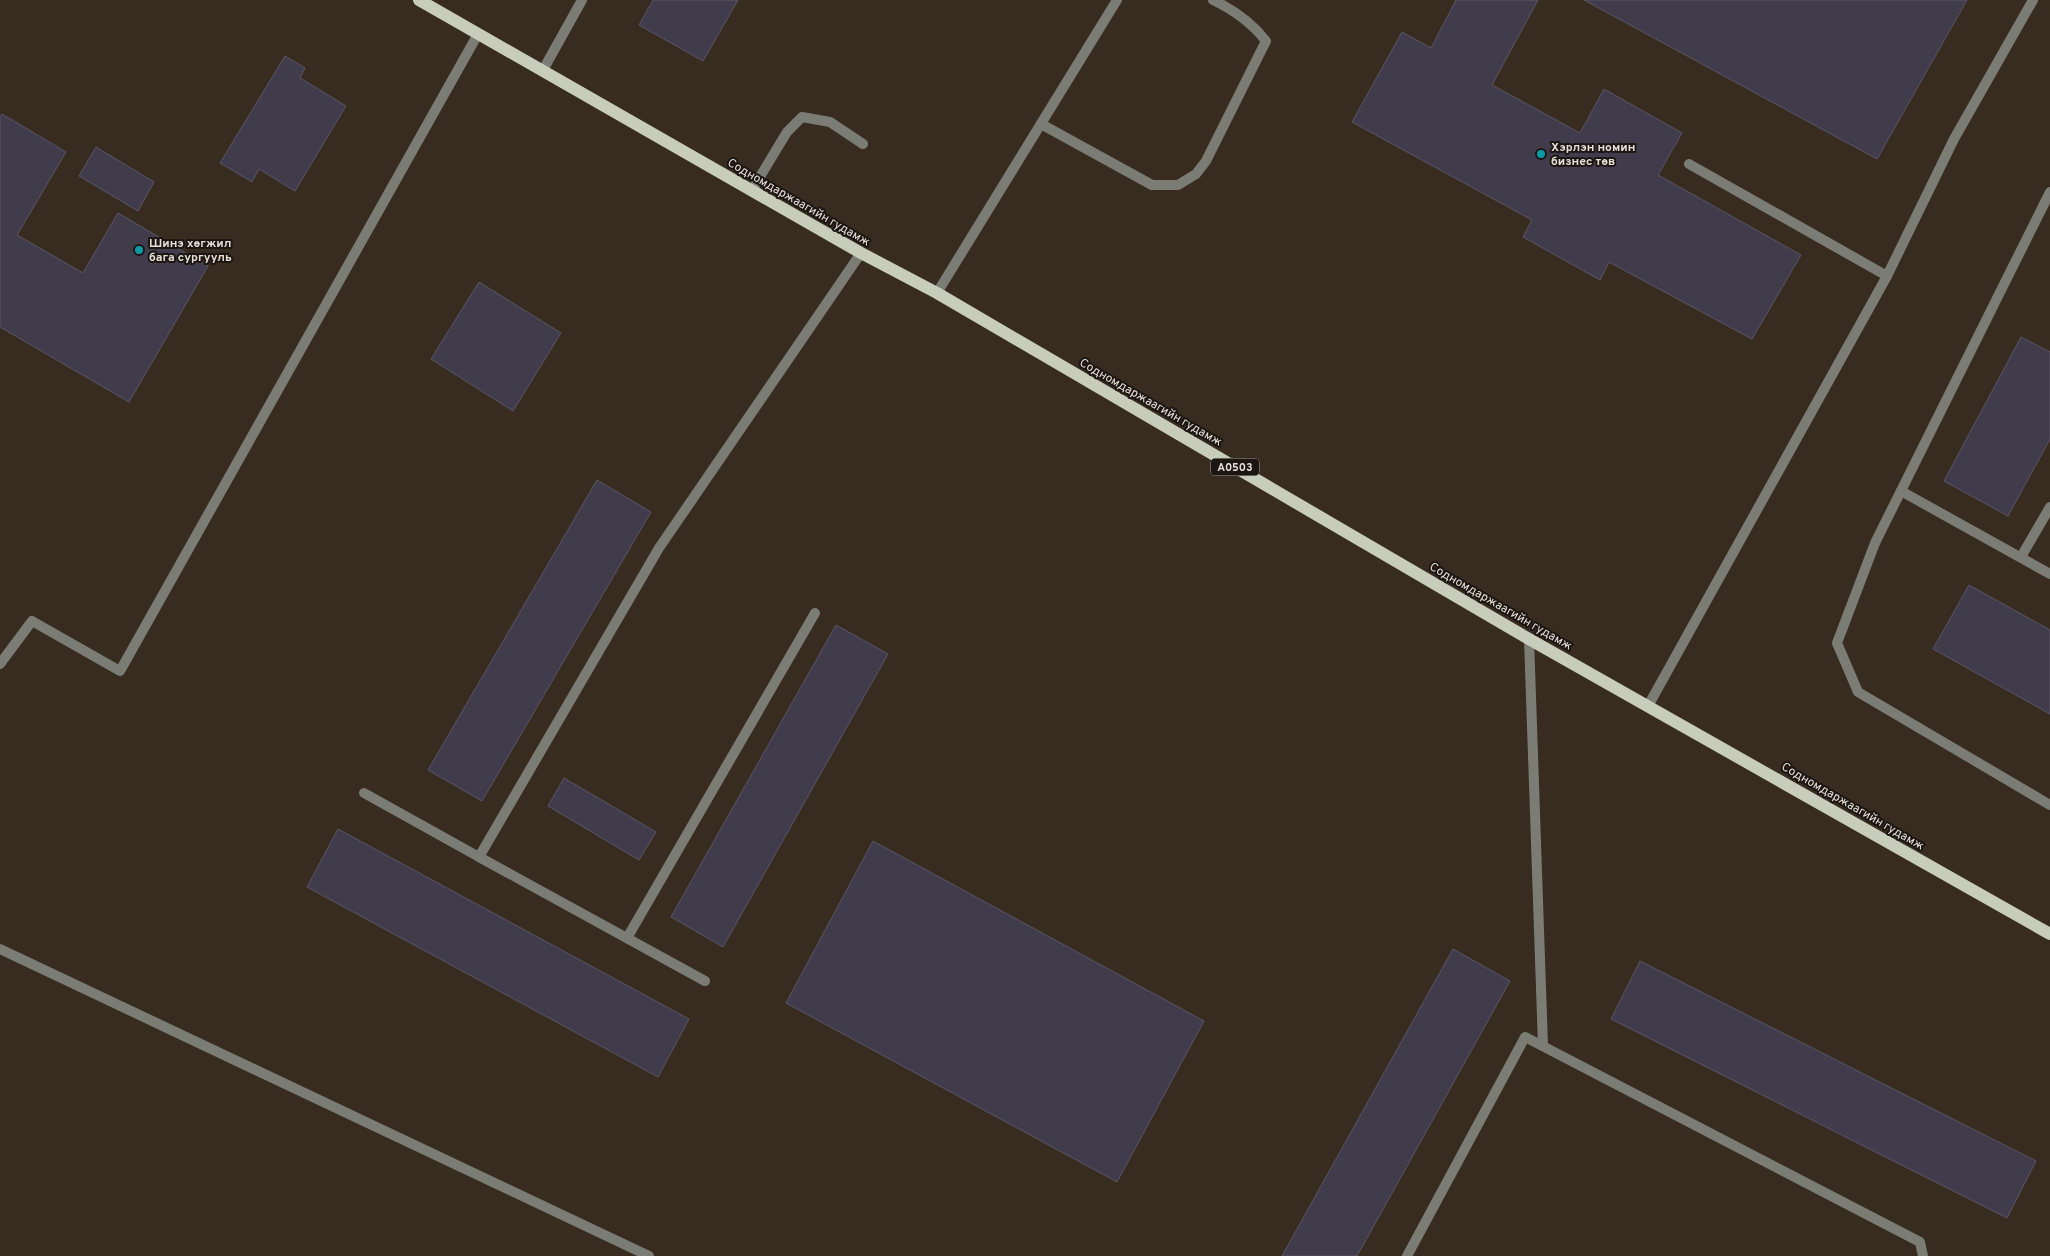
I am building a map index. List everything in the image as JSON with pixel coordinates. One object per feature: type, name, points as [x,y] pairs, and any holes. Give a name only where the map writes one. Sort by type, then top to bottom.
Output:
[{"type":"main road","name":"Содномдаржаагийн гудамж","points":[[419,0],[861,253],[937,293],[1529,639],[2050,934]]},
{"type":"street","points":[[543,70],[582,0]]},
{"type":"street","points":[[937,293],[1117,0]]},
{"type":"street","points":[[1041,124],[1152,185],[1178,185],[1196,174],[1206,161],[1266,42],[1257,29],[1229,8],[1213,0]]},
{"type":"street","points":[[1648,706],[1887,276],[1954,139],[2033,0]]},
{"type":"street","points":[[0,664],[32,622],[120,671],[478,34]]},
{"type":"street","points":[[752,190],[787,132],[802,117],[830,122],[863,144]]},
{"type":"street","points":[[1689,164],[1887,276]]},
{"type":"street","points":[[2050,192],[1875,543],[1836,643],[1858,692],[2050,805]]},
{"type":"street","points":[[479,857],[659,548],[861,253]]},
{"type":"street","points":[[1901,491],[2050,574]]},
{"type":"street","points":[[2021,557],[2050,507]]},
{"type":"street","points":[[627,938],[815,613]]},
{"type":"street","points":[[1529,639],[1543,1046]]},
{"type":"street","points":[[364,793],[705,981]]},
{"type":"street","points":[[0,949],[649,1256]]},
{"type":"street","points":[[1407,1256],[1525,1037],[1920,1242],[1923,1256]]},
{"type":"building","points":[[653,0],[738,0],[703,61],[639,25]]},
{"type":"building","name":"Хэрлэн номин бизнес төв","points":[[1456,0],[1538,0],[1492,85],[1580,133],[1604,89],[1682,133],[1658,175],[1801,255],[1752,339],[1609,262],[1600,280],[1523,237],[1532,220],[1352,122],[1402,32],[1431,48]]},
{"type":"building","points":[[1584,0],[1967,0],[1877,159]]},
{"type":"building","points":[[285,56],[305,68],[300,78],[346,106],[295,191],[259,169],[252,182],[220,163]]},
{"type":"building","name":"Шинэ хөгжил бага сургууль","points":[[2,114],[66,152],[17,235],[83,273],[118,213],[208,266],[129,402],[0,327],[0,117]]},
{"type":"building","points":[[96,147],[154,182],[138,211],[79,176]]},
{"type":"building","points":[[479,282],[561,333],[513,411],[431,359]]},
{"type":"building","points":[[2021,337],[2050,352],[2050,439],[2008,516],[1944,481]]},
{"type":"building","points":[[597,480],[651,512],[482,801],[428,770]]},
{"type":"building","points":[[1969,585],[2050,630],[2050,714],[1933,649]]},
{"type":"building","points":[[836,625],[888,654],[723,947],[671,917]]},
{"type":"building","points":[[564,778],[656,832],[639,860],[548,806]]},
{"type":"building","points":[[338,829],[689,1019],[658,1077],[307,887]]},
{"type":"building","points":[[873,841],[1204,1021],[1117,1182],[786,1003]]},
{"type":"building","points":[[1453,949],[1510,981],[1357,1256],[1282,1256]]},
{"type":"building","points":[[1640,961],[2036,1161],[2007,1218],[1611,1019]]},
{"type":"place","name":"Хэрлэн номин бизнес төв","points":[[1541,154]]},
{"type":"place","name":"Шинэ хөгжил бага сургууль","points":[[139,250]]}]
